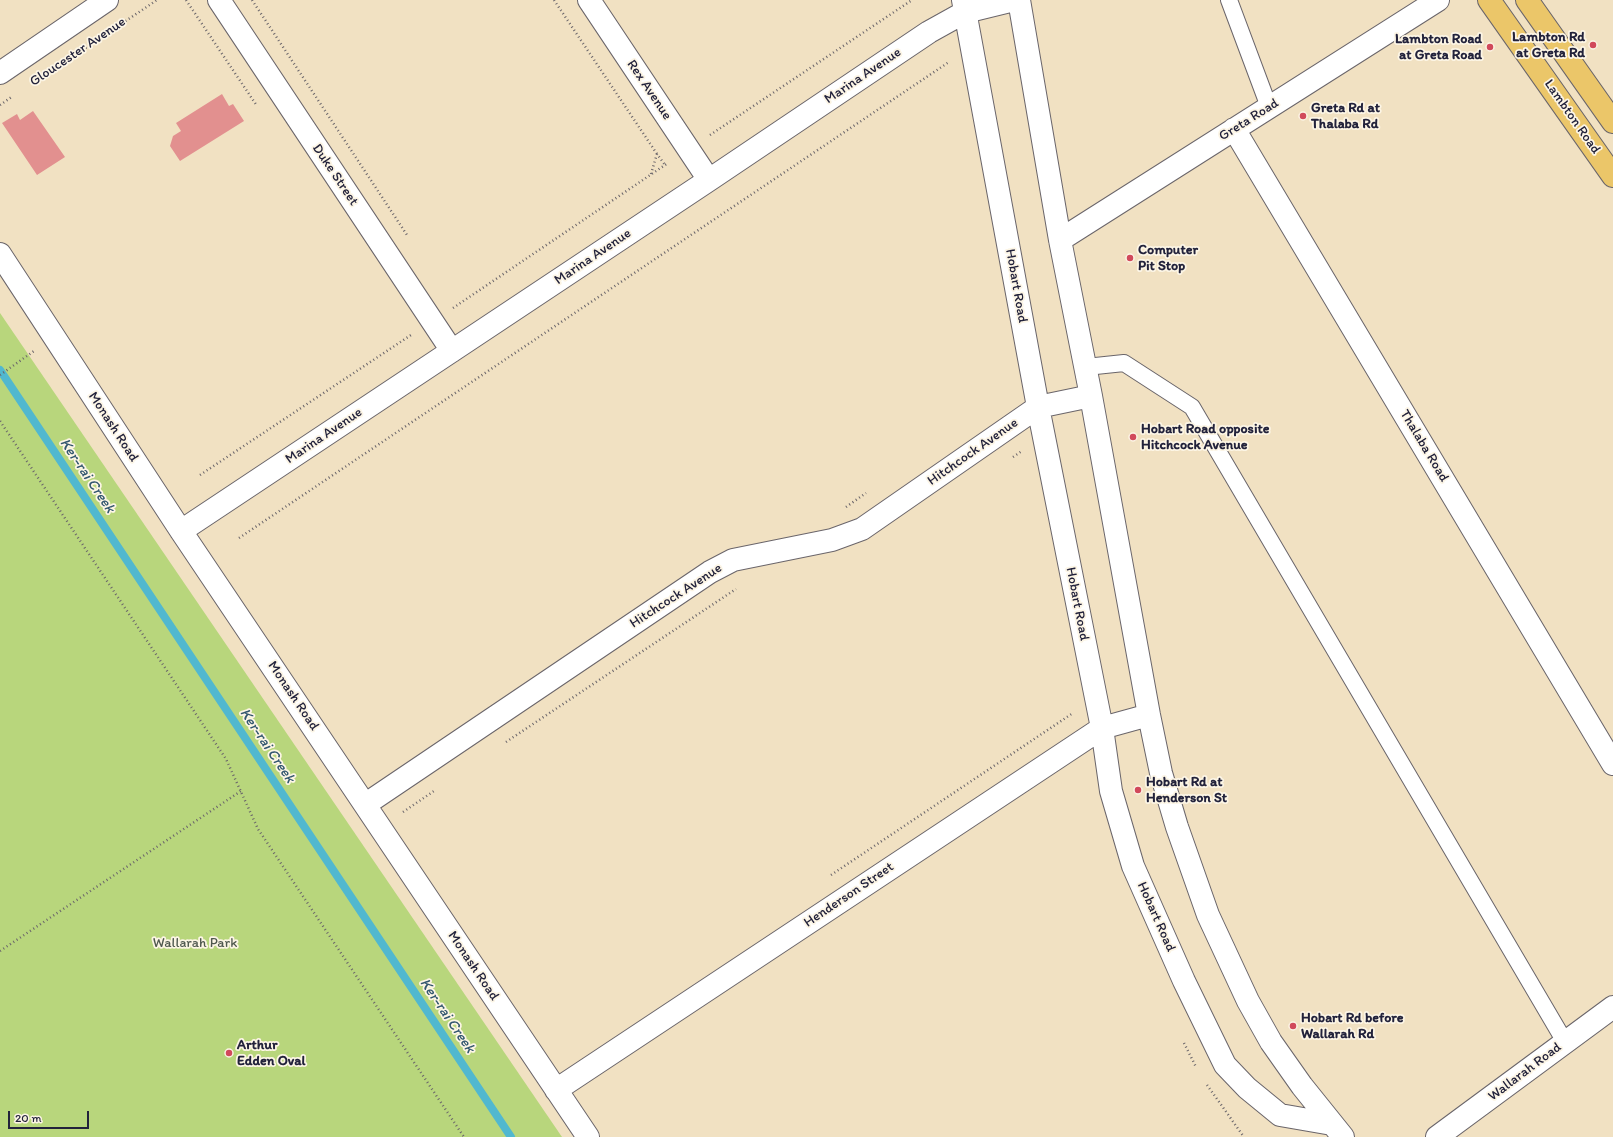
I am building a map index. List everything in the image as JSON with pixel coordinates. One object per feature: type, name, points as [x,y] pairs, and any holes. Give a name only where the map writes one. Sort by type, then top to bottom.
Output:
[{"type":"main road","name":"Lambton Road","points":[[1489,0],[1613,176]]},
{"type":"main road","points":[[1527,0],[1613,122]]},
{"type":"street","name":"Gloucester Avenue","points":[[0,73],[107,0]]},
{"type":"street","name":"Duke Street","points":[[219,0],[452,351]]},
{"type":"street","name":"Rex Avenue","points":[[589,0],[709,180]]},
{"type":"street","name":"Marina Avenue","points":[[181,530],[709,180],[929,32],[964,6],[1014,0]]},
{"type":"street","name":"Hobart Road","points":[[1019,0],[1060,240],[1086,367],[1149,716],[1161,773],[1177,827],[1208,915],[1248,1001],[1271,1042],[1338,1130]]},
{"type":"street","name":"Greta Road","points":[[1060,240],[1234,128],[1269,108],[1438,0]]},
{"type":"street","name":"Hobart Road","points":[[964,6],[1038,407],[1102,728],[1111,791],[1133,866],[1184,981],[1225,1065],[1247,1088],[1280,1115],[1338,1130]]},
{"type":"street","name":"Thalaba Road","points":[[1234,128],[1613,764]]},
{"type":"street","name":"Monash Road","points":[[0,254],[181,530],[588,1137]]},
{"type":"street","name":"Hitchcock Avenue","points":[[366,804],[710,572],[733,560],[832,540],[862,529],[1038,407],[1091,396]]},
{"type":"street","name":"Henderson Street","points":[[556,1090],[1102,728],[1149,716]]},
{"type":"street","name":"Wallarah Road","points":[[1437,1137],[1613,1007]]},
{"type":"lane","points":[[1228,0],[1269,108]]},
{"type":"lane","points":[[1086,367],[1124,363],[1192,407],[1565,1042]]},
{"type":"path","name":"Gloucester Avenue","points":[[65,61],[157,0]]},
{"type":"path","name":"Duke Street","points":[[252,0],[408,235]]},
{"type":"path","name":"Rex Avenue","points":[[554,0],[664,165]]},
{"type":"path","points":[[707,137],[912,0]]},
{"type":"path","points":[[239,538],[951,61]]},
{"type":"path","name":"Gloucester Avenue","points":[[0,105],[20,92]]},
{"type":"path","points":[[651,175],[657,154]]},
{"type":"path","points":[[449,310],[674,159]]},
{"type":"path","points":[[450,300],[454,307]]},
{"type":"path","points":[[200,475],[417,331]]},
{"type":"path","points":[[0,375],[17,363]]},
{"type":"path","points":[[0,421],[226,759],[258,829],[464,1137]]},
{"type":"path","points":[[1008,460],[1026,448]]},
{"type":"path","points":[[505,743],[740,586]]},
{"type":"path","points":[[403,812],[435,790]]},
{"type":"path","points":[[0,951],[241,791]]},
{"type":"green space","name":"Wallarah Park","points":[[0,313],[562,1137],[0,1137]]},
{"type":"building","points":[[222,94],[229,106],[233,104],[244,121],[180,161],[170,146],[173,136],[181,131],[176,123]]},
{"type":"building","points":[[33,111],[65,157],[37,175],[2,123],[17,114],[20,120]]},
{"type":"waterway","name":"Ker-rai Creek","points":[[0,370],[511,1137]]},
{"type":"place","name":"Lambton Rd at Greta Rd","points":[[1593,45]]},
{"type":"place","name":"Lambton Road at Greta Road","points":[[1490,47]]},
{"type":"place","name":"Greta Rd at Thalaba Rd","points":[[1303,116]]},
{"type":"place","name":"Computer Pit Stop","points":[[1130,258]]},
{"type":"place","name":"Hobart Road opposite Hitchcock Avenue","points":[[1133,437]]},
{"type":"place","name":"Hobart Rd at Henderson St","points":[[1138,790]]},
{"type":"place","name":"Hobart Rd before Wallarah Rd","points":[[1293,1026]]},
{"type":"place","name":"Arthur Edden Oval","points":[[229,1053]]}]
